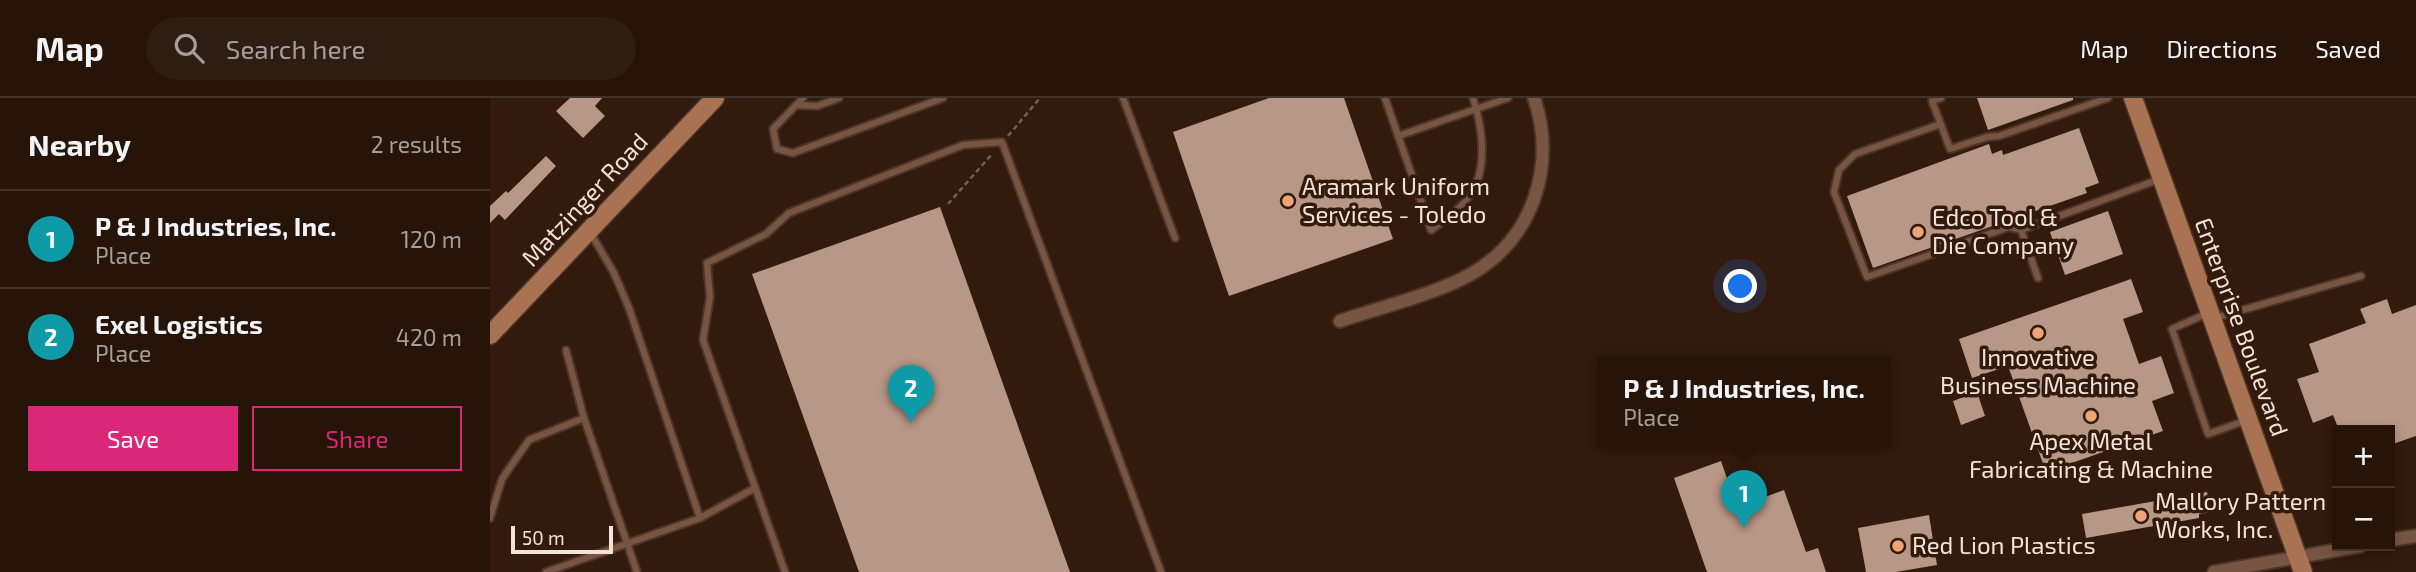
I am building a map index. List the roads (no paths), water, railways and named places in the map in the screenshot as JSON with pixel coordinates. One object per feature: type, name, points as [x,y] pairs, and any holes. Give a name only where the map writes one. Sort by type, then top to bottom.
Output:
[{"type":"street","name":"Matzinger Road","points":[[490,335],[715,98]]},
{"type":"street","points":[[1340,321],[1453,283],[1472,273],[1506,246],[1521,228],[1539,186],[1543,139],[1534,98]]},
{"type":"street","name":"Enterprise Boulevard","points":[[2133,98],[2300,565]]},
{"type":"street","points":[[2395,539],[2416,536]]},
{"type":"street","points":[[2214,572],[2300,565],[2344,551]]},
{"type":"lane","points":[[803,98],[774,129],[777,149],[793,153],[943,98]]},
{"type":"lane","points":[[796,105],[817,106],[839,98]]},
{"type":"lane","points":[[1123,98],[1175,238]]},
{"type":"lane","points":[[1385,98],[1431,230],[1461,205],[1476,184],[1481,157],[1480,125],[1473,98]]},
{"type":"lane","points":[[1398,136],[1508,98]]},
{"type":"lane","points":[[1941,98],[1932,101],[1950,149],[1987,137],[1999,136],[2108,98]]},
{"type":"lane","points":[[1941,124],[1855,154],[1839,170],[1835,192],[1867,277],[2009,227],[2021,230],[2162,179]]},
{"type":"lane","points":[[785,572],[703,340],[710,297],[707,263],[766,234],[789,212],[963,145],[1002,142],[1161,572]]},
{"type":"lane","points":[[589,230],[614,273],[629,307],[700,518]]},
{"type":"lane","points":[[2021,230],[2038,278]]},
{"type":"lane","points":[[2249,420],[2208,434],[2172,329],[2211,315],[2361,276]]},
{"type":"lane","points":[[566,349],[584,418],[637,572]]},
{"type":"lane","points":[[490,518],[502,479],[529,440],[584,418]]},
{"type":"lane","points":[[546,572],[700,518],[755,488]]},
{"type":"place","name":"Aramark Uniform Services - Toledo","points":[[1288,201]]},
{"type":"place","name":"Edco Tool & Die Company","points":[[1918,232]]},
{"type":"place","name":"Innovative Business Machine","points":[[2038,333]]},
{"type":"place","name":"Apex Metal Fabricating & Machine","points":[[2091,416]]},
{"type":"place","name":"Exel Logistics","points":[[911,423]]},
{"type":"place","name":"Mallory Pattern Works, Inc.","points":[[2141,516]]},
{"type":"place","name":"P & J Industries, Inc.","points":[[1744,528]]},
{"type":"place","name":"Red Lion Plastics","points":[[1898,546]]}]
